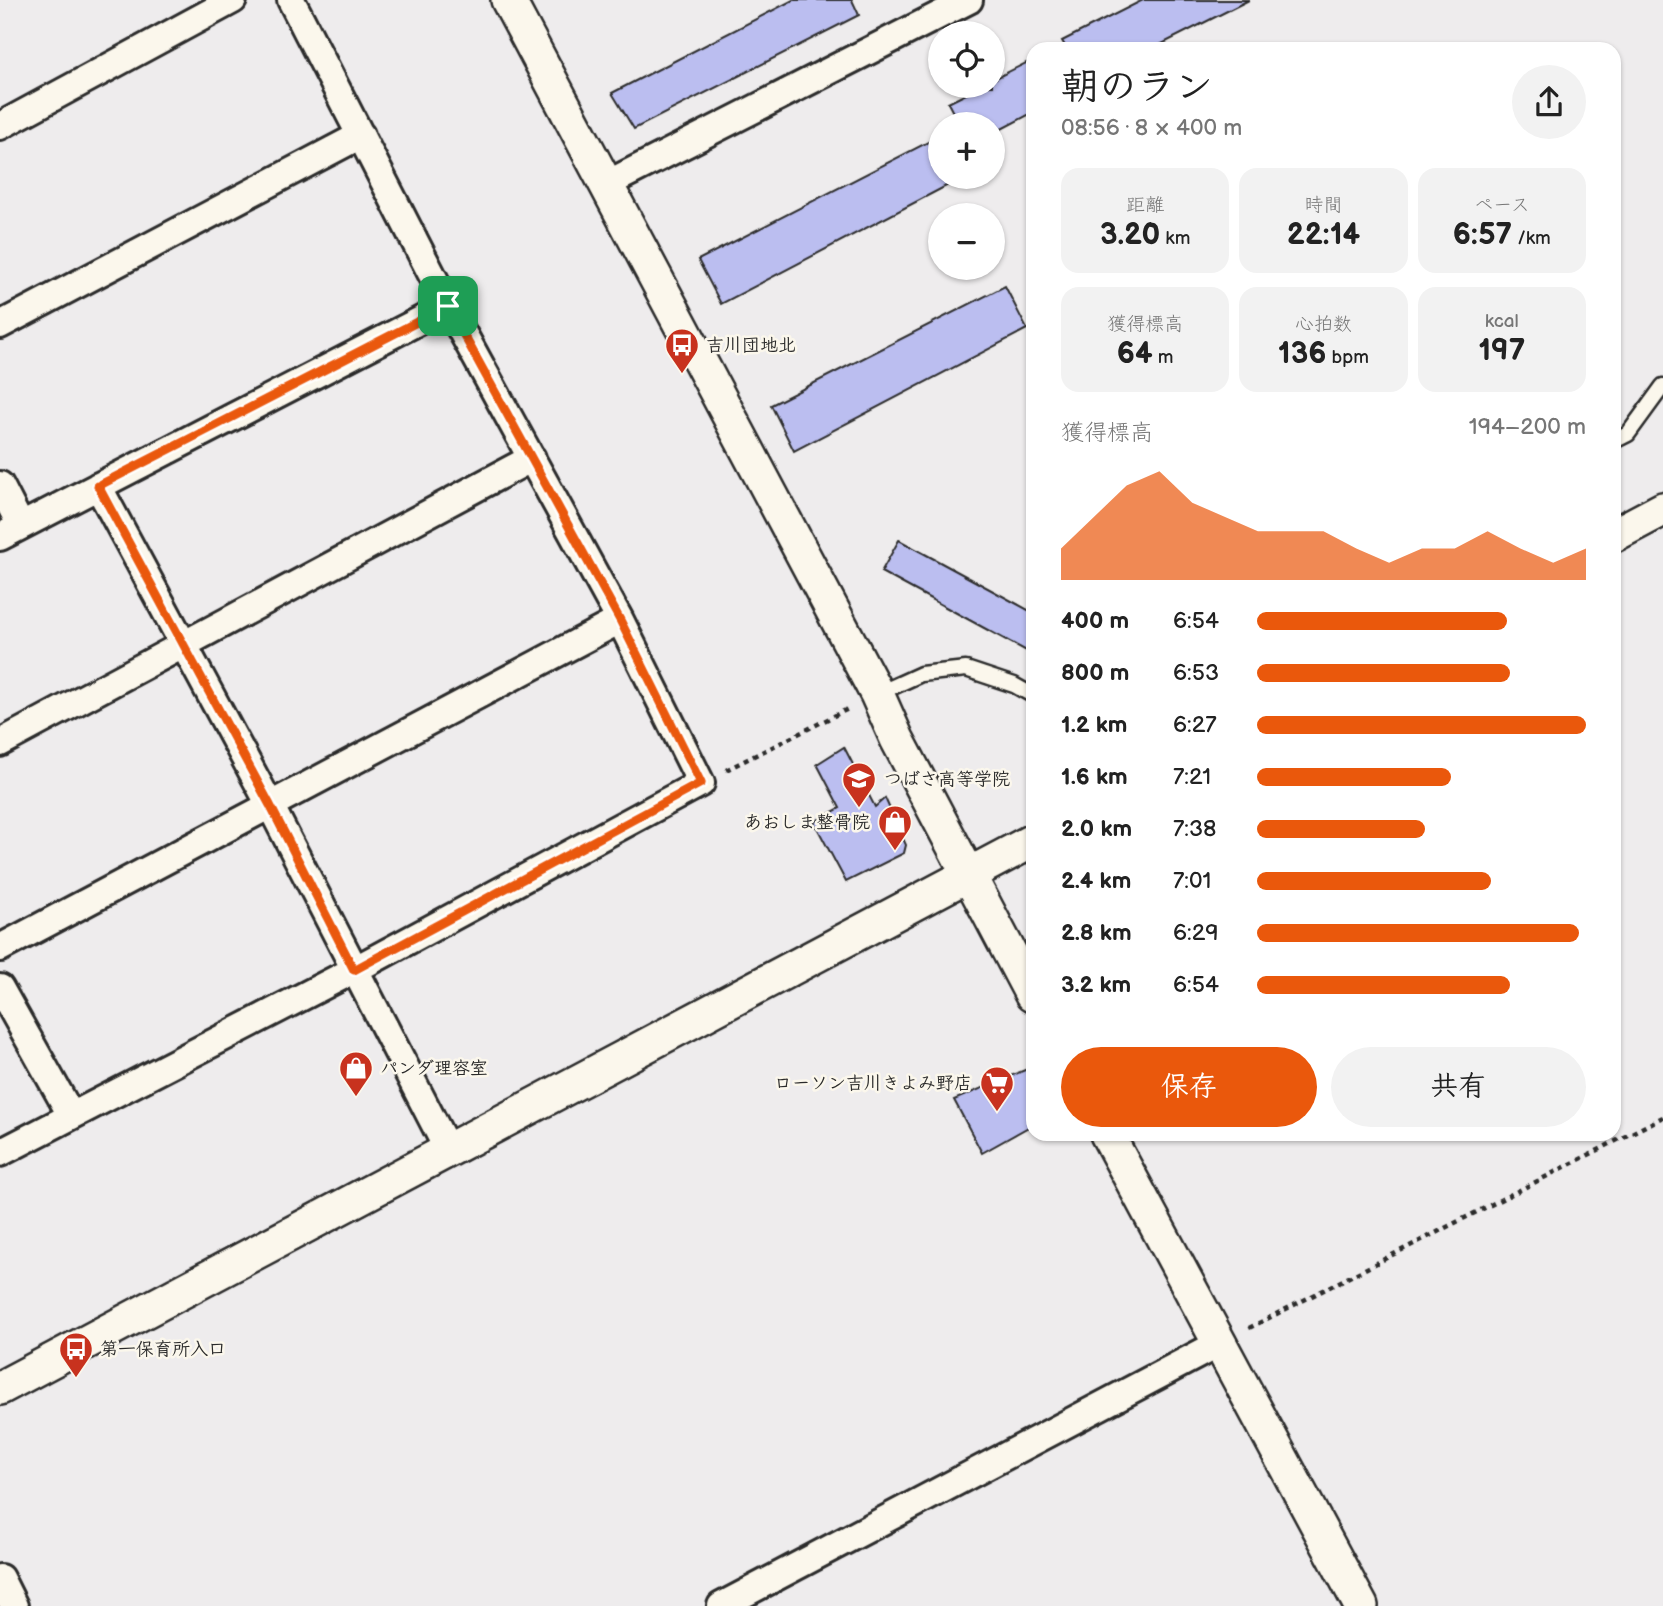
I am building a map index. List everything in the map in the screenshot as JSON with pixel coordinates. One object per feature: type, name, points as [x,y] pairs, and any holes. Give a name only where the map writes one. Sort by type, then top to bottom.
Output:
[{"type":"street","points":[[0,126],[233,0]]},
{"type":"street","points":[[0,1153],[354,970],[701,783],[620,620],[448,306],[291,0]]},
{"type":"street","points":[[508,0],[877,694],[897,739],[1026,983]]},
{"type":"street","points":[[605,185],[969,0]]},
{"type":"street","points":[[0,326],[361,135]]},
{"type":"street","points":[[0,485],[11,531],[448,306]]},
{"type":"street","points":[[0,743],[532,458]]},
{"type":"street","points":[[98,486],[270,805],[448,1150]]},
{"type":"street","points":[[1621,531],[1663,509]]},
{"type":"street","points":[[0,948],[620,620]]},
{"type":"street","points":[[0,1388],[1026,844]]},
{"type":"street","points":[[0,988],[71,1115]]},
{"type":"street","points":[[1111,1141],[1361,1606]]},
{"type":"street","points":[[721,1606],[1220,1343]]},
{"type":"street","points":[[0,1578],[14,1606]]},
{"type":"lane","points":[[1621,438],[1628,434],[1663,386]]},
{"type":"lane","points":[[877,694],[920,674],[966,669],[1026,692]]},
{"type":"path","points":[[701,783],[877,694]]},
{"type":"path","points":[[1621,1138],[1663,1117]]},
{"type":"path","points":[[1220,1343],[1616,1141]]},
{"type":"building","points":[[793,0],[852,0],[859,15],[634,129],[612,93]]},
{"type":"building","points":[[1143,0],[1249,0],[1166,42],[1062,41]]},
{"type":"building","points":[[1026,63],[1026,116],[1005,127],[1005,112],[953,112],[948,103],[958,98],[1005,98],[1005,74]]},
{"type":"building","points":[[928,142],[928,189],[941,189],[721,304],[698,260]]},
{"type":"building","points":[[1005,286],[1026,327],[1026,330],[794,451],[771,405]]},
{"type":"building","points":[[899,540],[1026,609],[1026,651],[881,572]]},
{"type":"building","points":[[844,747],[875,807],[885,798],[906,845],[904,853],[846,882],[814,822],[840,808],[817,764]]},
{"type":"building","name":"ローソン吉川きよみ野店","points":[[1026,1070],[1026,1128],[982,1153],[954,1100]]},
{"type":"place","name":"吉川団地北","points":[[682,375]]},
{"type":"place","name":"つばさ高等学院","points":[[859,809]]},
{"type":"place","name":"あおしま整骨院","points":[[895,852]]},
{"type":"place","name":"パンダ理容室","points":[[356,1098]]},
{"type":"place","name":"ローソン吉川きよみ野店","points":[[997,1113]]},
{"type":"place","name":"第一保育所入口","points":[[76,1379]]},
{"type":"route","points":[[448,306],[620,620],[701,783],[354,970],[270,805],[98,486],[448,306]]}]
